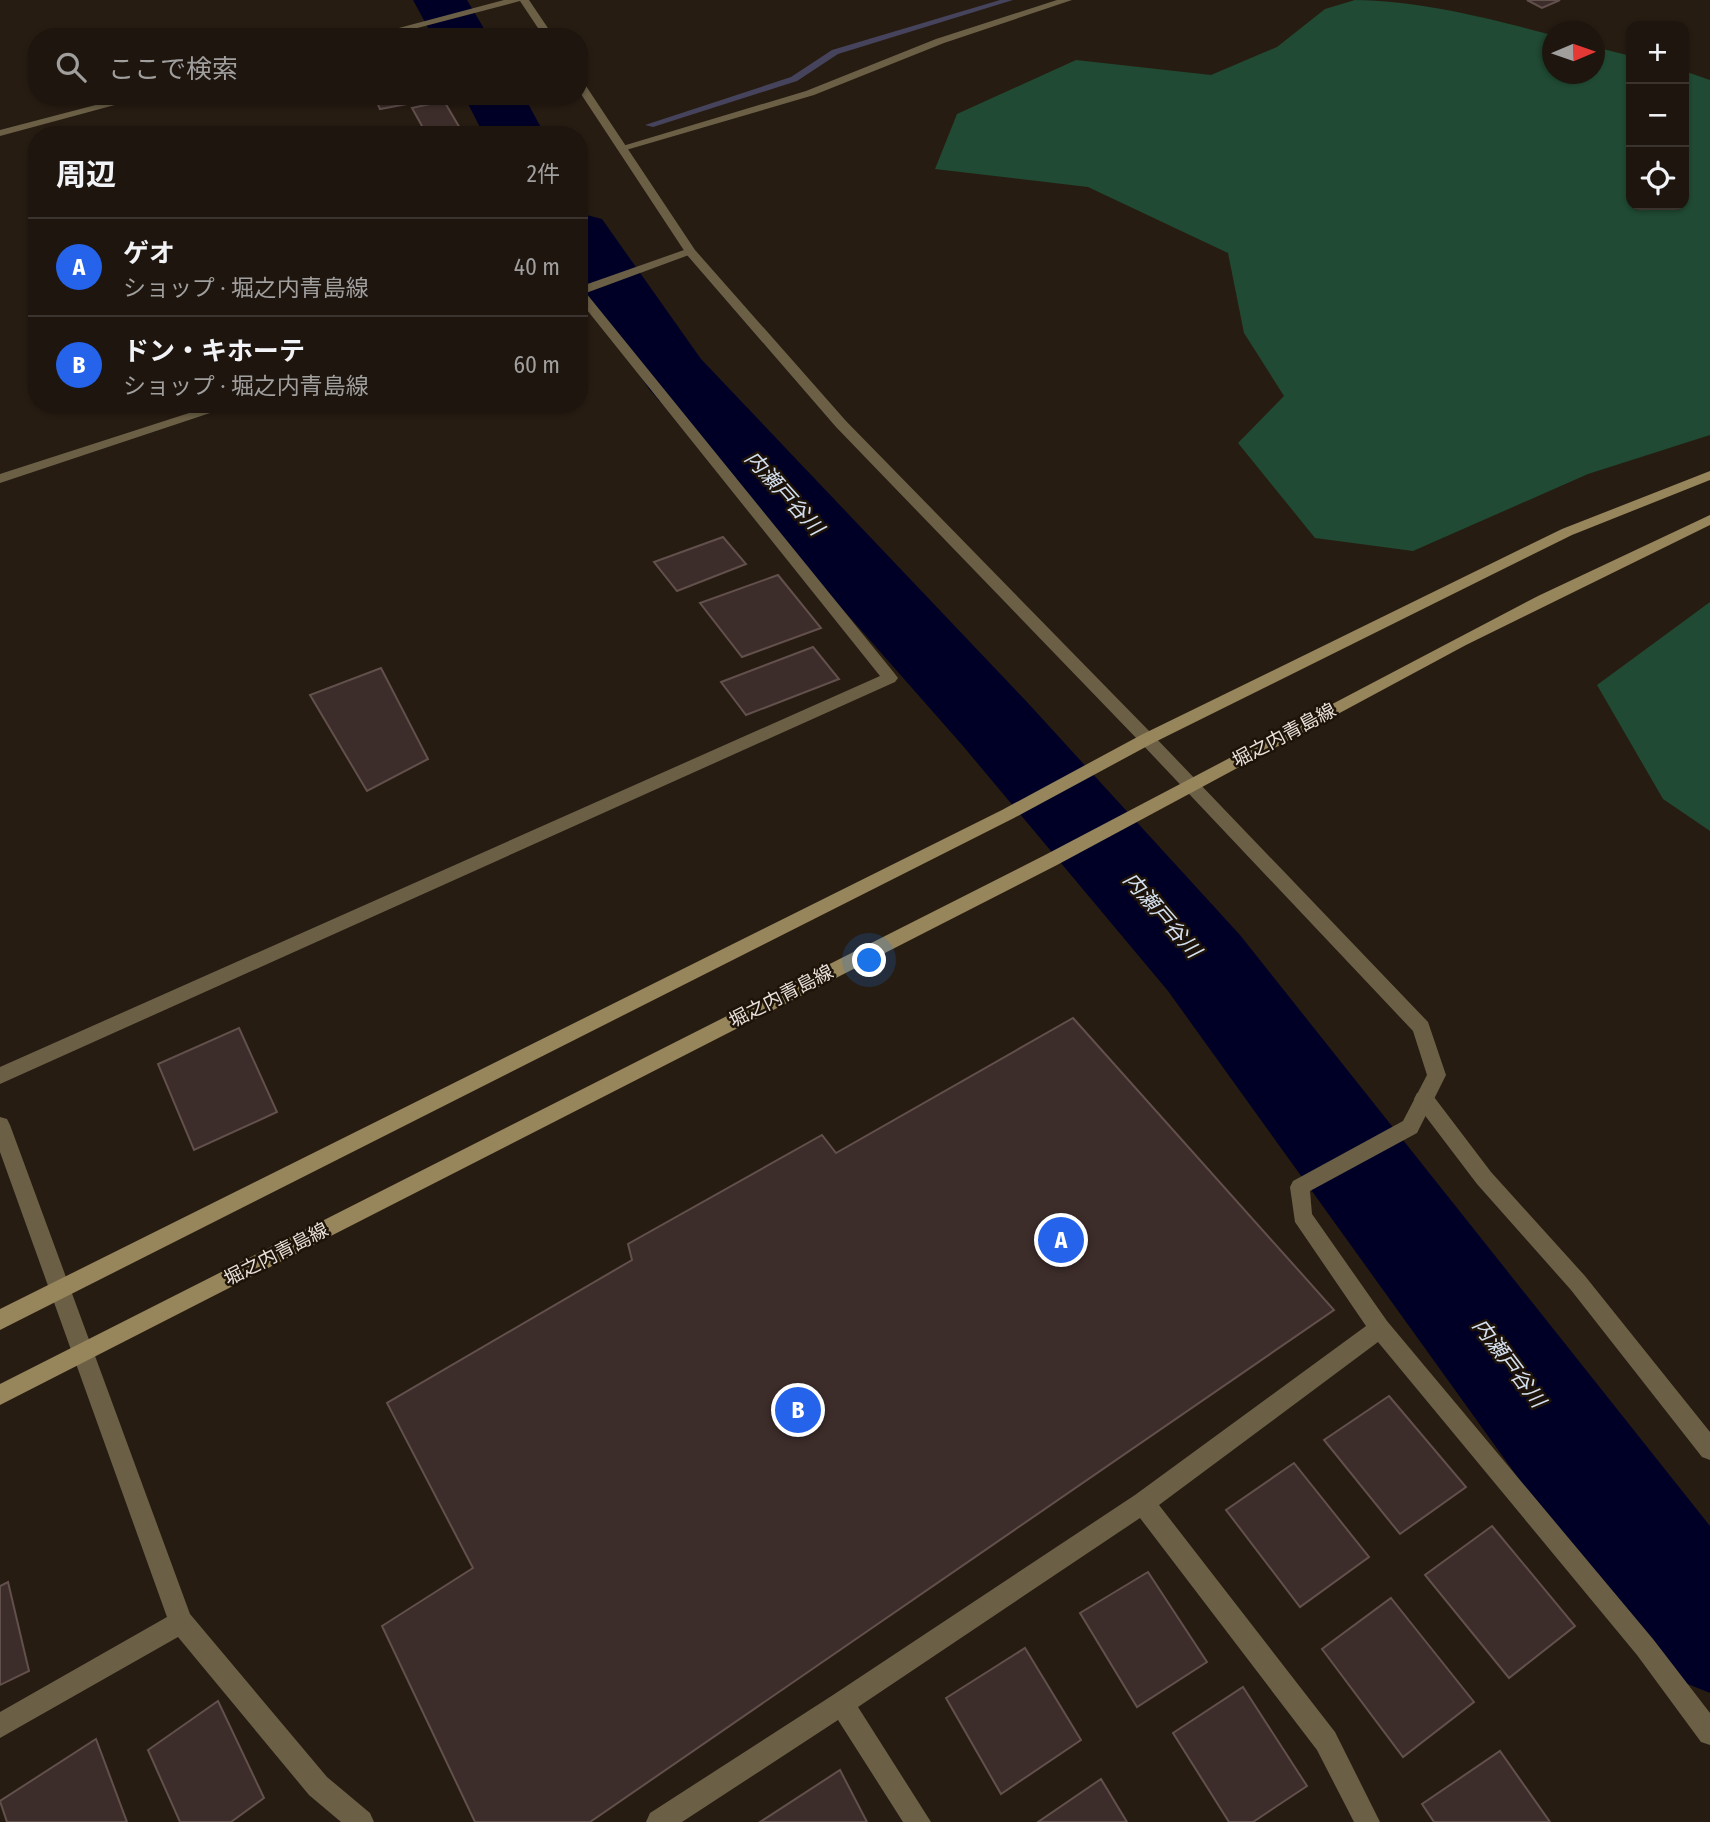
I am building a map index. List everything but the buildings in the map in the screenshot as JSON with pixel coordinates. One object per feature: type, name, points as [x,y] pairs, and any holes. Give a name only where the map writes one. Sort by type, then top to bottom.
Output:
[{"type":"main road","points":[[0,1320],[1008,814],[1147,739],[1567,532],[1710,475]]},
{"type":"main road","name":"堀之内青島線","points":[[0,1395],[1051,860],[1190,784],[1615,562],[1710,519]]},
{"type":"street","points":[[404,28],[516,0]]},
{"type":"street","points":[[524,0],[543,28]]},
{"type":"street","points":[[622,148],[810,93],[940,41],[1067,0]]},
{"type":"street","points":[[588,97],[691,252],[841,424],[1147,739],[1421,1027],[1437,1075],[1410,1127],[1300,1187],[1302,1216],[1380,1328],[1645,1647],[1710,1733]]},
{"type":"street","points":[[30,126],[109,105]]},
{"type":"street","points":[[0,134],[28,127]]},
{"type":"street","points":[[588,288],[691,252]]},
{"type":"street","points":[[0,1076],[890,678],[588,302]]},
{"type":"street","points":[[0,480],[204,413]]},
{"type":"street","points":[[1424,1099],[1484,1178],[1578,1283],[1710,1449]]},
{"type":"street","points":[[0,1125],[181,1622],[318,1786],[361,1822]]},
{"type":"street","points":[[659,1822],[842,1704],[1143,1503],[1380,1328]]},
{"type":"street","points":[[1143,1503],[1326,1741],[1367,1822]]},
{"type":"street","points":[[0,1726],[181,1622]]},
{"type":"street","points":[[842,1704],[918,1822]]},
{"type":"green space","points":[[1355,0],[1404,3],[1480,17],[1542,32],[1542,84],[1605,84],[1605,50],[1626,55],[1626,210],[1689,210],[1689,73],[1710,80],[1710,435],[1588,474],[1413,551],[1315,538],[1238,443],[1284,396],[1244,333],[1228,253],[1088,187],[935,169],[957,114],[1076,60],[1211,75],[1277,47],[1325,9]]},
{"type":"green space","points":[[1710,602],[1710,831],[1663,799],[1597,685]]},
{"type":"waterway","name":"内瀬戸谷川","points":[[440,0],[456,28]]},
{"type":"waterway","points":[[650,125],[794,79],[835,52],[1009,0]]},
{"type":"waterway","name":"内瀬戸谷川","points":[[499,105],[510,126]]},
{"type":"waterway","name":"内瀬戸谷川","points":[[588,246],[675,374],[995,724],[1204,963],[1702,1621],[1710,1627]]},
{"type":"place","name":"ゲオ","points":[[1061,1240]]},
{"type":"place","name":"ドン・キホーテ","points":[[798,1410]]}]
